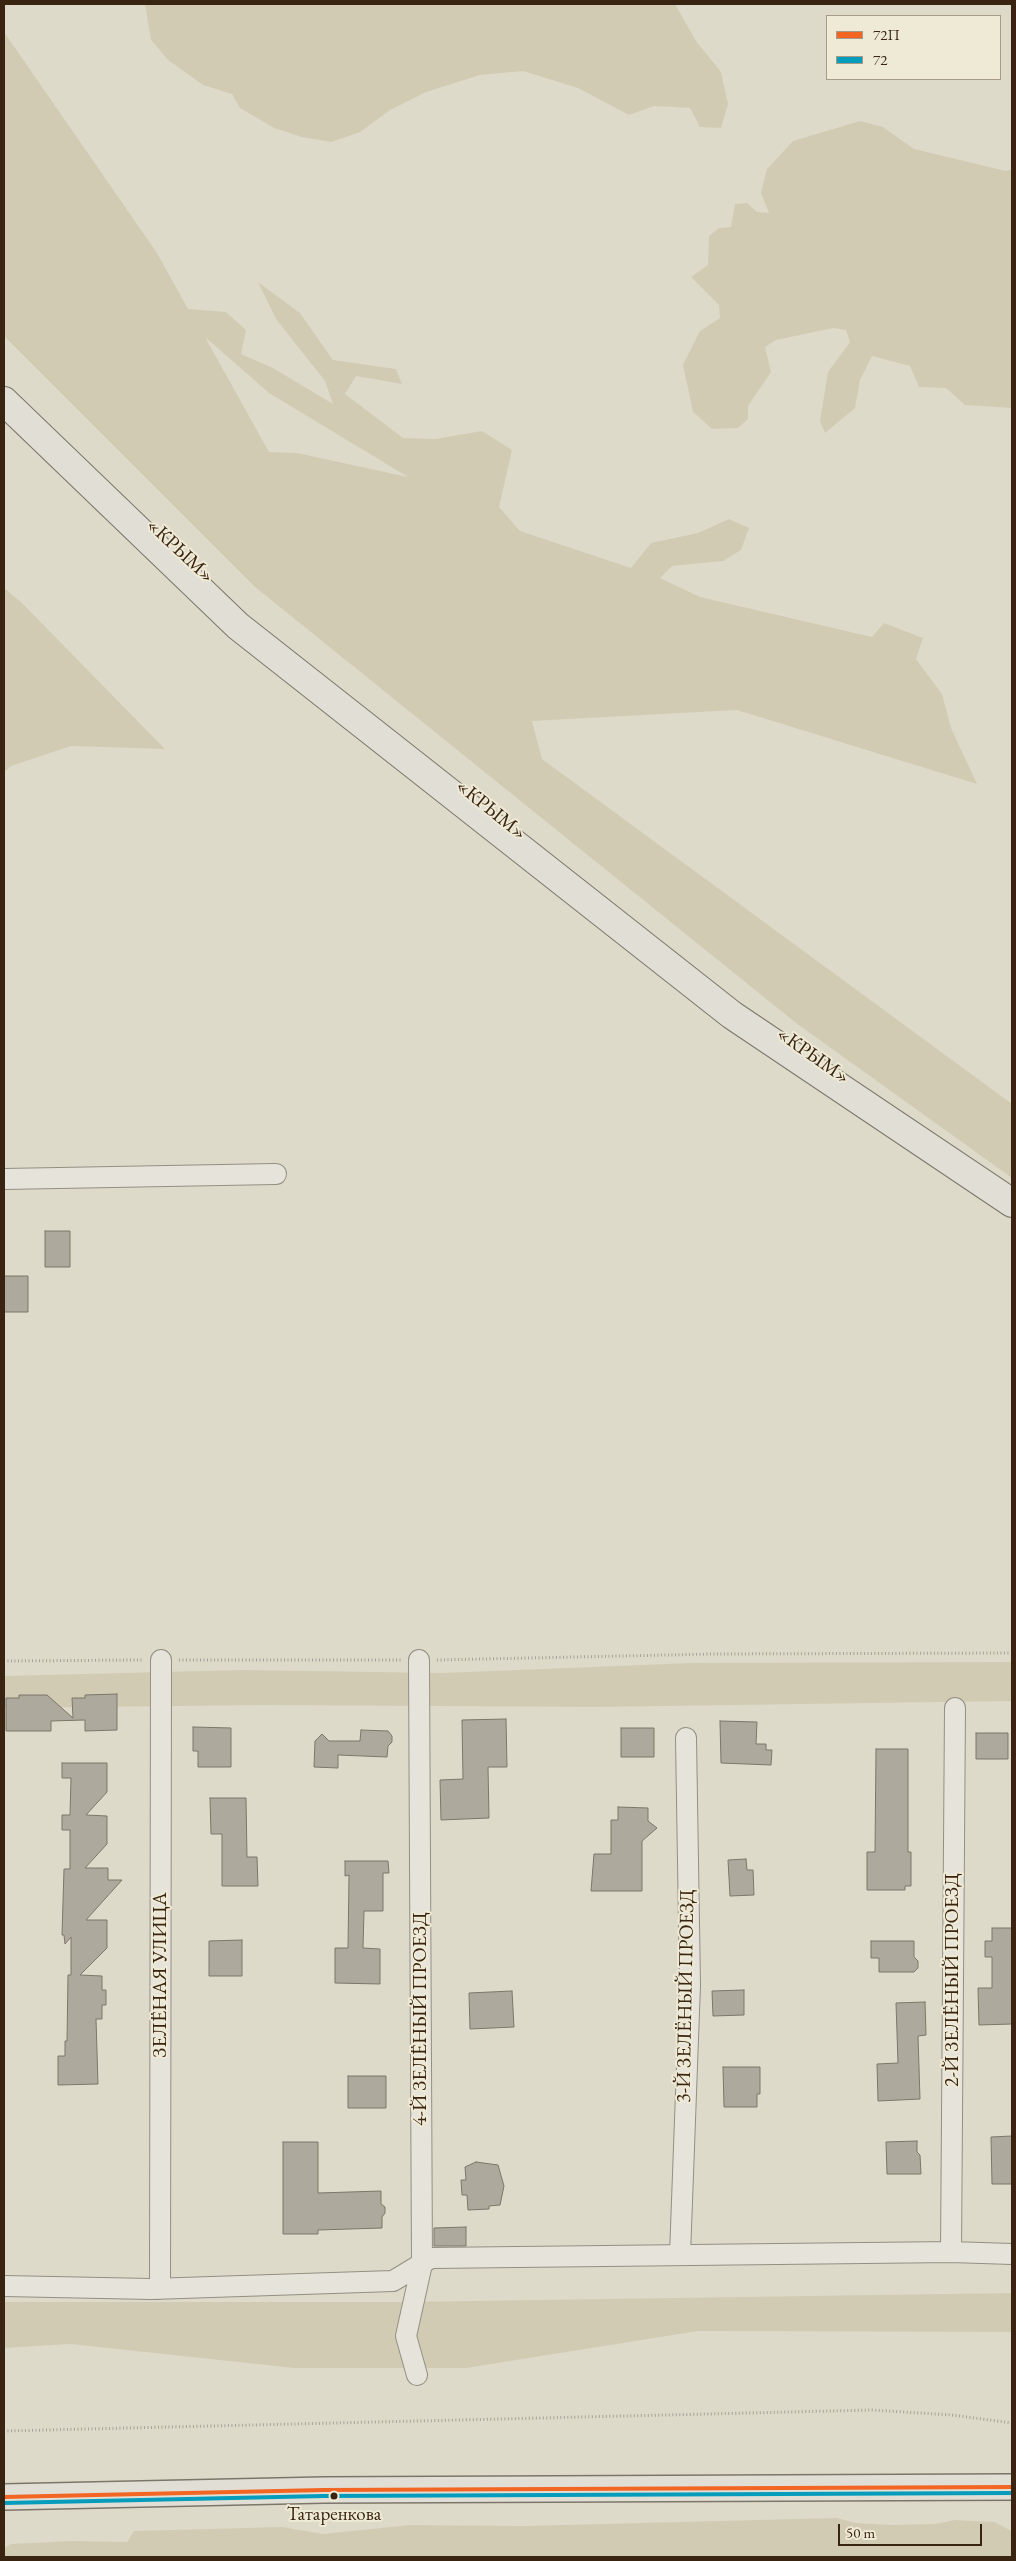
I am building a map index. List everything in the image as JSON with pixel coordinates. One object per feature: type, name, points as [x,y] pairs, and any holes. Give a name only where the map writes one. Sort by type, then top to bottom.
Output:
[{"type":"highway","name":"«КРЫМ»","points":[[4,388],[249,615],[582,884],[805,1052],[1012,1191]]},
{"type":"highway","points":[[4,401],[238,626],[732,1014],[1012,1203]]},
{"type":"main road","points":[[4,2496],[324,2490],[1012,2487]]},
{"type":"street","points":[[4,1179],[276,1174]]},
{"type":"street","name":"ЗЕЛЁНАЯ УЛИЦА","points":[[160,2289],[161,1660]]},
{"type":"street","name":"4-Й ЗЕЛЁНЫЙ ПРОЕЗД","points":[[417,2375],[406,2336],[422,2264],[419,1660]]},
{"type":"street","name":"2-Й ЗЕЛЁНЫЙ ПРОЕЗД","points":[[951,2252],[955,1708]]},
{"type":"street","name":"3-Й ЗЕЛЁНЫЙ ПРОЕЗД","points":[[680,2255],[690,1985],[686,1738]]},
{"type":"street","points":[[4,2286],[160,2289],[393,2281],[431,2258],[951,2252],[1012,2254]]},
{"type":"path","points":[[4,1661],[419,1660],[712,1654],[1012,1653]]},
{"type":"path","points":[[4,2431],[872,2410],[952,2415],[1012,2423]]},
{"type":"shaded area","points":[[145,4],[675,4],[696,41],[721,72],[728,104],[721,128],[700,127],[690,108],[654,106],[629,115],[578,88],[523,71],[480,75],[426,92],[390,110],[360,132],[331,142],[302,137],[274,128],[240,108],[232,94],[203,85],[168,60],[151,40]]},
{"type":"shaded area","points":[[4,32],[157,253],[188,309],[226,312],[246,330],[241,354],[273,368],[333,404],[325,381],[276,319],[258,282],[300,313],[333,360],[396,369],[402,384],[356,376],[345,394],[403,438],[435,439],[482,431],[512,450],[499,507],[520,531],[631,568],[651,543],[698,533],[729,519],[749,528],[741,550],[723,561],[672,566],[660,578],[700,597],[872,637],[884,623],[923,638],[916,659],[942,694],[951,728],[977,784],[737,710],[532,721],[542,759],[1012,1104],[1012,1178],[796,1023],[255,587],[4,336]],"holes":[[[205,337],[269,393],[408,477],[297,453],[269,452]]]},
{"type":"shaded area","points":[[860,121],[883,127],[914,149],[1006,171],[1012,169],[1012,408],[965,405],[946,388],[919,387],[910,366],[872,356],[860,380],[855,408],[825,433],[820,421],[828,372],[850,342],[846,330],[833,328],[776,340],[765,347],[771,372],[748,406],[748,419],[738,428],[712,429],[693,412],[683,365],[700,331],[720,318],[719,305],[691,277],[708,265],[709,236],[719,228],[731,227],[735,204],[747,203],[757,212],[769,213],[761,193],[767,169],[793,141]]},
{"type":"shaded area","points":[[4,588],[21,602],[165,749],[71,746],[11,766],[4,772]]},
{"type":"shaded area","points":[[1012,1662],[1012,1701],[596,1707],[265,1705],[4,1708],[4,1676],[242,1670],[441,1673],[692,1663]]},
{"type":"shaded area","points":[[1012,2293],[1012,2332],[698,2331],[466,2368],[294,2368],[71,2344],[4,2348],[4,2302],[401,2302]]},
{"type":"shaded area","points":[[837,2518],[856,2523],[891,2525],[935,2524],[955,2520],[994,2522],[1012,2531],[1012,2557],[4,2557],[4,2548],[11,2544],[71,2541],[127,2542],[134,2531],[282,2527],[323,2534],[410,2525],[522,2526]]},
{"type":"building","points":[[45,1231],[70,1231],[70,1267],[45,1267]]},
{"type":"building","points":[[4,1276],[28,1276],[28,1312],[4,1312]]},
{"type":"building","points":[[117,1694],[117,1730],[85,1731],[85,1720],[51,1721],[51,1731],[6,1731],[6,1698],[19,1698],[19,1695],[47,1695],[73,1718],[72,1698],[85,1698],[85,1695]]},
{"type":"building","points":[[506,1719],[507,1767],[488,1767],[489,1818],[441,1820],[440,1780],[463,1779],[462,1720]]},
{"type":"building","points":[[720,1721],[757,1722],[756,1744],[766,1744],[766,1750],[772,1750],[771,1765],[721,1763]]},
{"type":"building","points":[[193,1727],[231,1728],[231,1767],[198,1767],[198,1751],[193,1751]]},
{"type":"building","points":[[621,1728],[654,1728],[654,1757],[621,1757]]},
{"type":"building","points":[[361,1730],[388,1731],[392,1736],[392,1742],[388,1746],[387,1757],[338,1755],[338,1768],[314,1767],[315,1741],[322,1734],[329,1741],[360,1741]]},
{"type":"building","points":[[976,1733],[1008,1733],[1008,1759],[976,1759]]},
{"type":"building","points":[[876,1749],[908,1749],[908,1852],[911,1852],[911,1886],[905,1886],[905,1890],[867,1890],[867,1852],[875,1852]]},
{"type":"building","points":[[62,1763],[107,1763],[107,1792],[86,1815],[107,1816],[107,1844],[85,1868],[108,1868],[108,1880],[122,1880],[86,1920],[107,1920],[107,1948],[80,1975],[102,1976],[102,1990],[106,1990],[106,2005],[102,2005],[102,2019],[96,2019],[98,2084],[58,2085],[58,2056],[65,2056],[65,2041],[67,2041],[68,1975],[71,1975],[71,1937],[65,1944],[64,1935],[62,1935],[64,1869],[70,1869],[70,1830],[62,1830],[62,1815],[70,1815],[71,1778],[62,1778]]},
{"type":"building","points":[[210,1798],[246,1798],[247,1857],[257,1857],[258,1886],[222,1886],[222,1834],[211,1834]]},
{"type":"building","points":[[618,1807],[648,1808],[648,1821],[657,1828],[642,1841],[642,1891],[591,1891],[594,1854],[611,1854],[611,1820],[618,1820]]},
{"type":"building","points":[[746,1859],[747,1870],[753,1870],[754,1895],[730,1896],[728,1860]]},
{"type":"building","points":[[345,1861],[388,1861],[389,1873],[383,1873],[383,1911],[364,1911],[363,1948],[380,1949],[380,1984],[335,1983],[335,1948],[348,1948],[349,1875],[345,1876]]},
{"type":"building","points":[[992,1928],[1012,1928],[1012,2024],[979,2025],[978,1988],[992,1988],[992,1957],[985,1957],[985,1941],[992,1941]]},
{"type":"building","points":[[242,1940],[242,1976],[209,1976],[209,1941]]},
{"type":"building","points":[[871,1941],[914,1941],[914,1957],[918,1961],[918,1968],[914,1972],[879,1972],[879,1958],[871,1958]]},
{"type":"building","points":[[744,1990],[744,2015],[713,2016],[712,1991]]},
{"type":"building","points":[[512,1991],[514,2027],[470,2029],[469,1993]]},
{"type":"building","points":[[925,2002],[926,2035],[918,2036],[920,2099],[878,2101],[877,2064],[898,2063],[896,2003]]},
{"type":"building","points":[[723,2067],[760,2067],[760,2094],[757,2094],[757,2107],[724,2107]]},
{"type":"building","points":[[348,2076],[386,2076],[386,2108],[348,2108]]},
{"type":"building","points":[[1012,2136],[1012,2184],[992,2184],[991,2137]]},
{"type":"building","points":[[917,2141],[921,2174],[887,2174],[886,2142]]},
{"type":"building","points":[[283,2142],[318,2142],[318,2193],[381,2191],[381,2204],[385,2207],[385,2213],[382,2217],[382,2228],[318,2230],[318,2234],[283,2234]]},
{"type":"building","points":[[476,2162],[498,2165],[504,2186],[500,2205],[489,2206],[489,2209],[468,2210],[467,2195],[462,2195],[461,2180],[466,2180],[465,2167]]},
{"type":"building","points":[[466,2227],[466,2246],[434,2246],[434,2228]]},
{"type":"transit line","name":"72П","points":[[4,2497],[324,2490],[1012,2487]]},
{"type":"transit line","name":"72","points":[[4,2503],[324,2496],[1012,2493]]},
{"type":"place","name":"Татаренкова","points":[[334,2496]]}]
